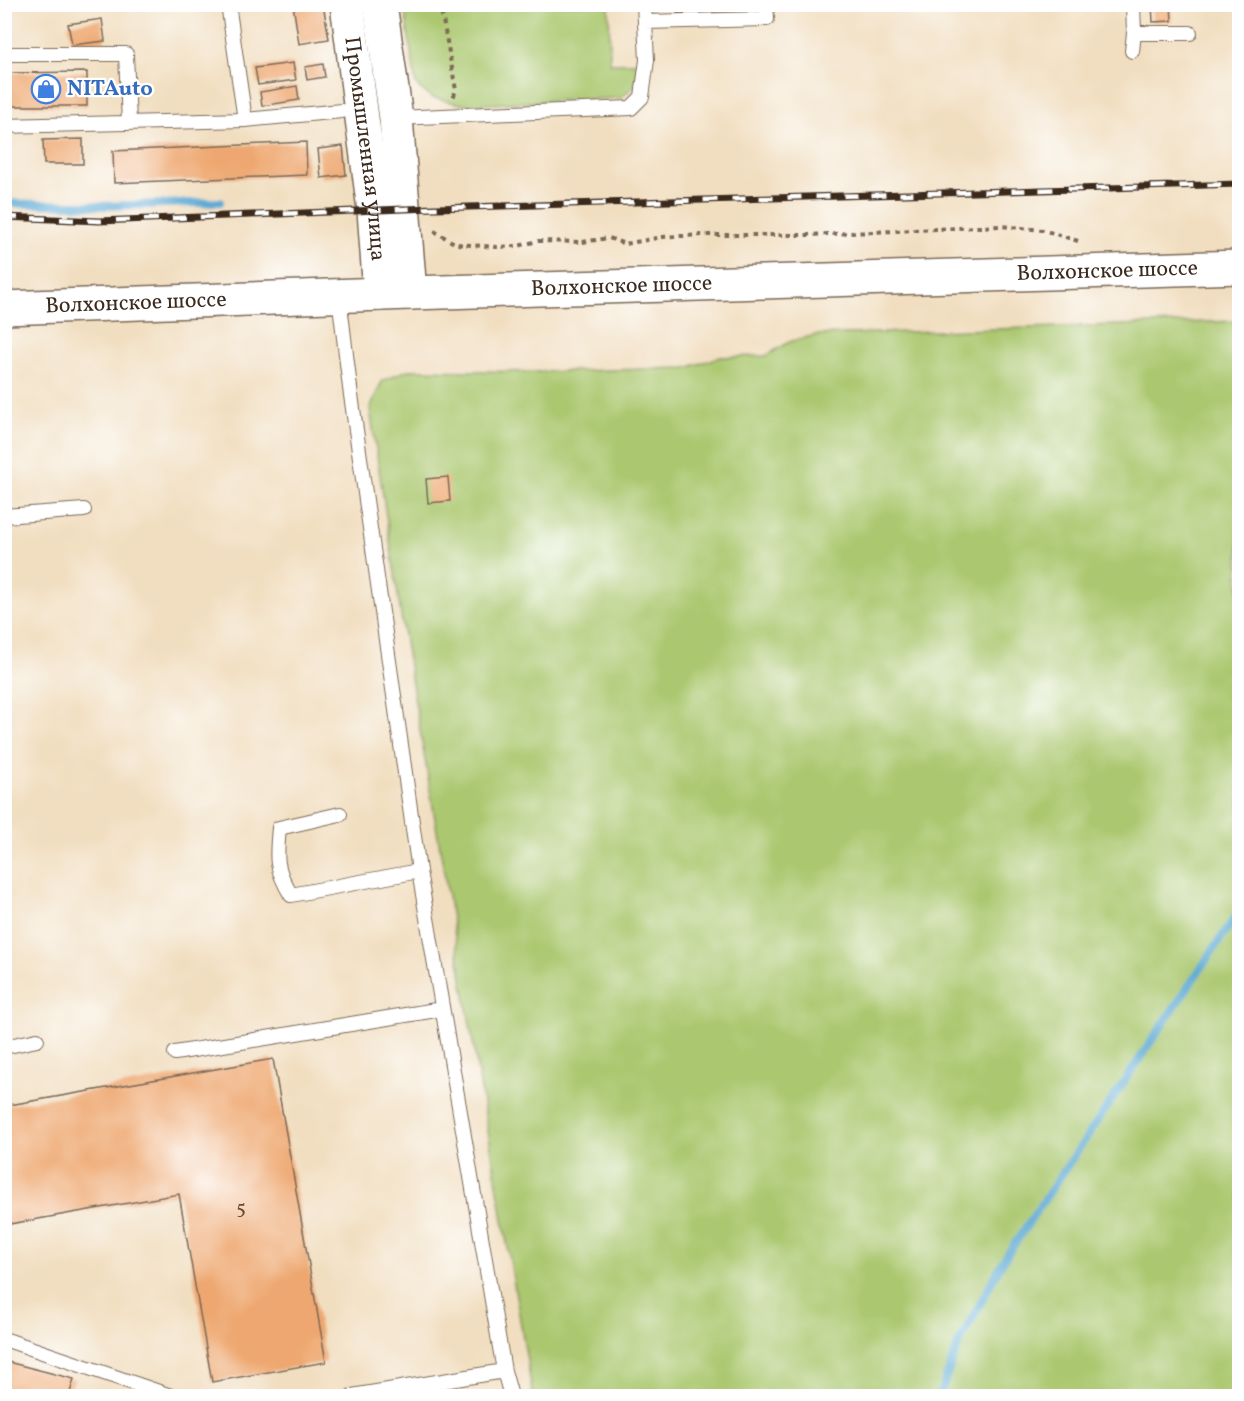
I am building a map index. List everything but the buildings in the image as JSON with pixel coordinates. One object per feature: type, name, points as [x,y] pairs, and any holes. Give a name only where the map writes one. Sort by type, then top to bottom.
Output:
[{"type":"main road","name":"Промышленная улица","points":[[347,4],[374,210],[395,293]]},
{"type":"main road","name":"Промышленная улица","points":[[380,4],[396,118],[405,224],[395,293]]},
{"type":"main road","name":"Волхонское шоссе","points":[[4,308],[395,293],[1239,267]]},
{"type":"lane","points":[[228,4],[245,120]]},
{"type":"lane","points":[[396,118],[632,108],[642,97],[647,60],[644,4]]},
{"type":"lane","points":[[645,22],[767,19],[766,4]]},
{"type":"lane","points":[[1132,51],[1133,4]]},
{"type":"lane","points":[[1134,33],[1190,33]]},
{"type":"lane","points":[[4,54],[126,54],[129,123]]},
{"type":"lane","points":[[4,126],[245,120],[342,111]]},
{"type":"lane","points":[[339,296],[418,871],[504,1371],[511,1396]]},
{"type":"lane","points":[[4,516],[84,510]]},
{"type":"lane","points":[[340,814],[279,828],[276,859],[281,878],[291,894],[418,871]]},
{"type":"lane","points":[[175,1053],[442,1009]]},
{"type":"lane","points":[[4,1047],[37,1040]]},
{"type":"lane","points":[[4,1339],[171,1396]]},
{"type":"lane","points":[[352,1396],[504,1371]]},
{"type":"path","points":[[440,4],[456,90],[452,104],[442,116]]},
{"type":"path","points":[[405,224],[418,223],[456,244],[496,247],[518,246],[538,241],[582,242],[609,238],[625,244],[662,237],[809,235],[1000,226],[1043,230],[1078,241]]},
{"type":"green space","points":[[404,5],[609,5],[610,63],[638,63],[635,85],[621,98],[464,105],[431,97],[416,85]]},
{"type":"green space","points":[[1239,321],[1239,1396],[533,1396],[405,642],[370,409],[382,381],[408,370],[537,372],[686,368],[720,357],[766,356],[789,342],[816,335]]},
{"type":"waterway","points":[[4,203],[104,206],[220,202]]},
{"type":"waterway","points":[[939,1396],[959,1343],[1003,1261],[1240,910]]},
{"type":"railway","points":[[4,217],[99,221],[404,209],[1240,184]]},
{"type":"place","name":"NITAuto","points":[[46,89]]}]
